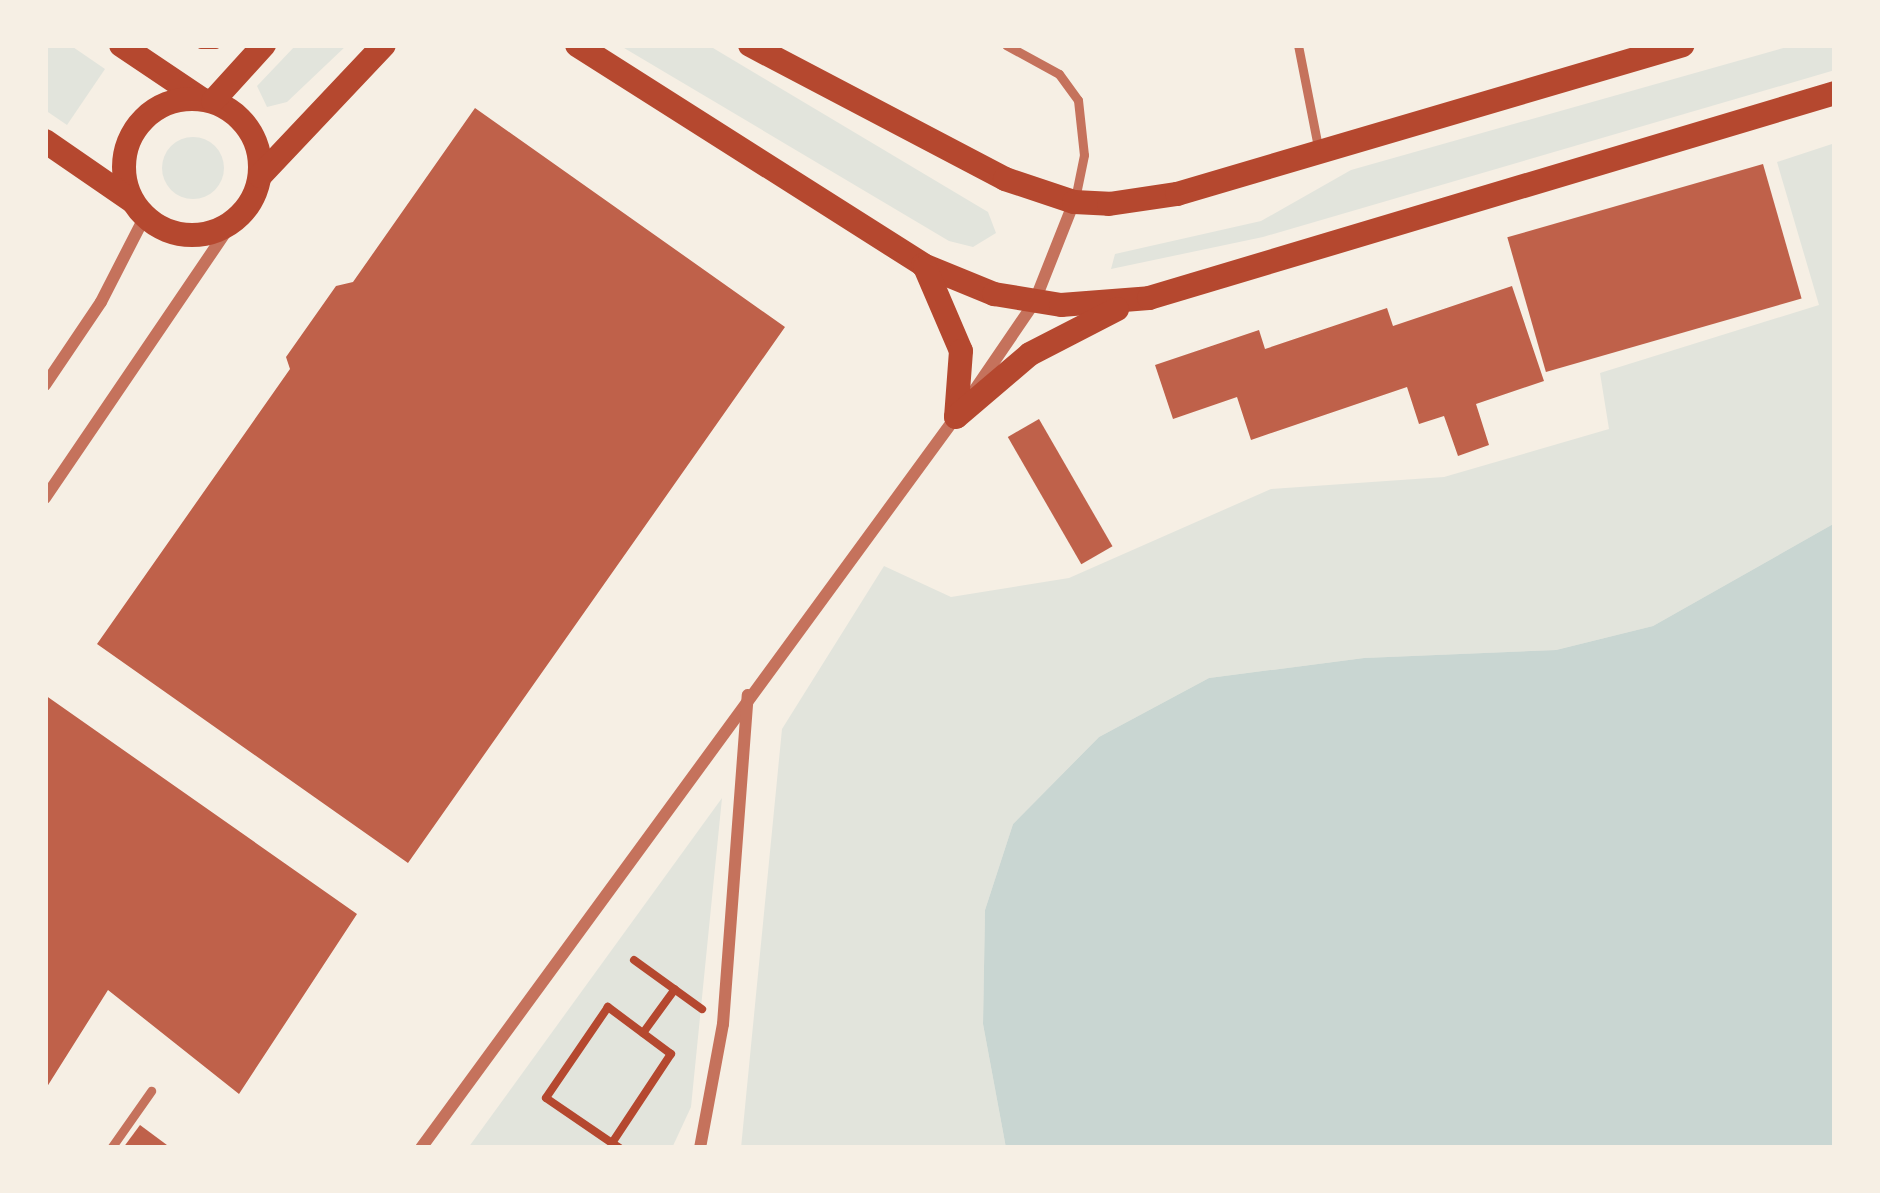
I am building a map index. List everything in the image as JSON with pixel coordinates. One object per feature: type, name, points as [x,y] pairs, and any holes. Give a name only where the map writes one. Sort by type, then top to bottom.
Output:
[{"type":"main road","points":[[121,45],[252,133],[260,176]]},
{"type":"main road","points":[[139,209],[124,167],[134,130],[158,107],[206,100],[264,45]]},
{"type":"main road","points":[[45,142],[139,209],[189,235],[231,224],[260,176],[384,45]]},
{"type":"main road","points":[[577,45],[923,265],[1034,303],[1149,298]]},
{"type":"main road","points":[[750,45],[963,160],[1074,202],[1177,194],[1683,45]]},
{"type":"main road","points":[[956,417],[1063,333],[1149,298],[1835,93]]},
{"type":"main road","points":[[923,265],[956,325],[956,417]]},
{"type":"street","points":[[421,1148],[748,694],[956,417],[1034,303],[1074,202]]},
{"type":"street","points":[[45,385],[101,302],[139,209]]},
{"type":"street","points":[[45,497],[231,224]]},
{"type":"street","points":[[700,1148],[722,1024],[748,694]]},
{"type":"lane","points":[[1006,45],[1059,74],[1078,100],[1084,155],[1074,202]]},
{"type":"lane","points":[[1298,45],[1318,152]]},
{"type":"lane","points":[[111,1148],[152,1091]]},
{"type":"path","points":[[201,45],[216,45]]},
{"type":"path","points":[[634,960],[722,1024]]},
{"type":"path","points":[[643,1033],[675,989]]},
{"type":"path","points":[[608,1007],[671,1054],[616,1145],[546,1097],[608,1007]]},
{"type":"shaded area","points":[[45,45],[70,45],[105,69],[67,125],[45,110]]},
{"type":"shaded area","points":[[296,45],[347,45],[287,102],[267,107],[257,86]]},
{"type":"shaded area","points":[[619,45],[708,45],[988,212],[996,233],[973,247],[949,241]]},
{"type":"shaded area","points":[[1794,45],[1835,45],[1835,70],[1263,237],[1111,269],[1115,254],[1261,221],[1351,170]]},
{"type":"shaded area","points":[[193,137],[215,146],[224,168],[215,190],[193,199],[171,190],[162,168],[171,146]]},
{"type":"shaded area","points":[[1835,143],[1835,523],[1653,626],[1556,650],[1364,658],[1209,678],[1099,737],[1013,824],[985,910],[983,1024],[1006,1148],[741,1148],[782,729],[884,566],[951,597],[1069,578],[1271,489],[1444,477],[1609,429],[1600,373],[1819,305],[1777,162]]},
{"type":"shaded area","points":[[1835,523],[1835,1148],[1006,1148],[983,1024],[985,910],[1013,824],[1099,737],[1209,678],[1364,658],[1556,650],[1653,626]]},
{"type":"shaded area","points":[[722,798],[691,1107],[672,1148],[468,1148]]},
{"type":"building","points":[[475,108],[785,327],[408,863],[97,644],[290,369],[286,357],[336,286],[353,282]]},
{"type":"building","points":[[1763,164],[1802,299],[1546,372],[1507,237]]},
{"type":"building","points":[[1512,286],[1544,381],[1476,404],[1489,445],[1458,456],[1444,416],[1419,424],[1407,387],[1251,440],[1237,397],[1173,419],[1155,365],[1259,330],[1265,349],[1387,308],[1393,326]]},
{"type":"building","points":[[1039,419],[1112,546],[1081,564],[1008,437]]},
{"type":"building","points":[[45,695],[357,914],[239,1094],[108,990],[45,1090]]},
{"type":"building","points":[[140,1125],[171,1148],[123,1148]]}]
